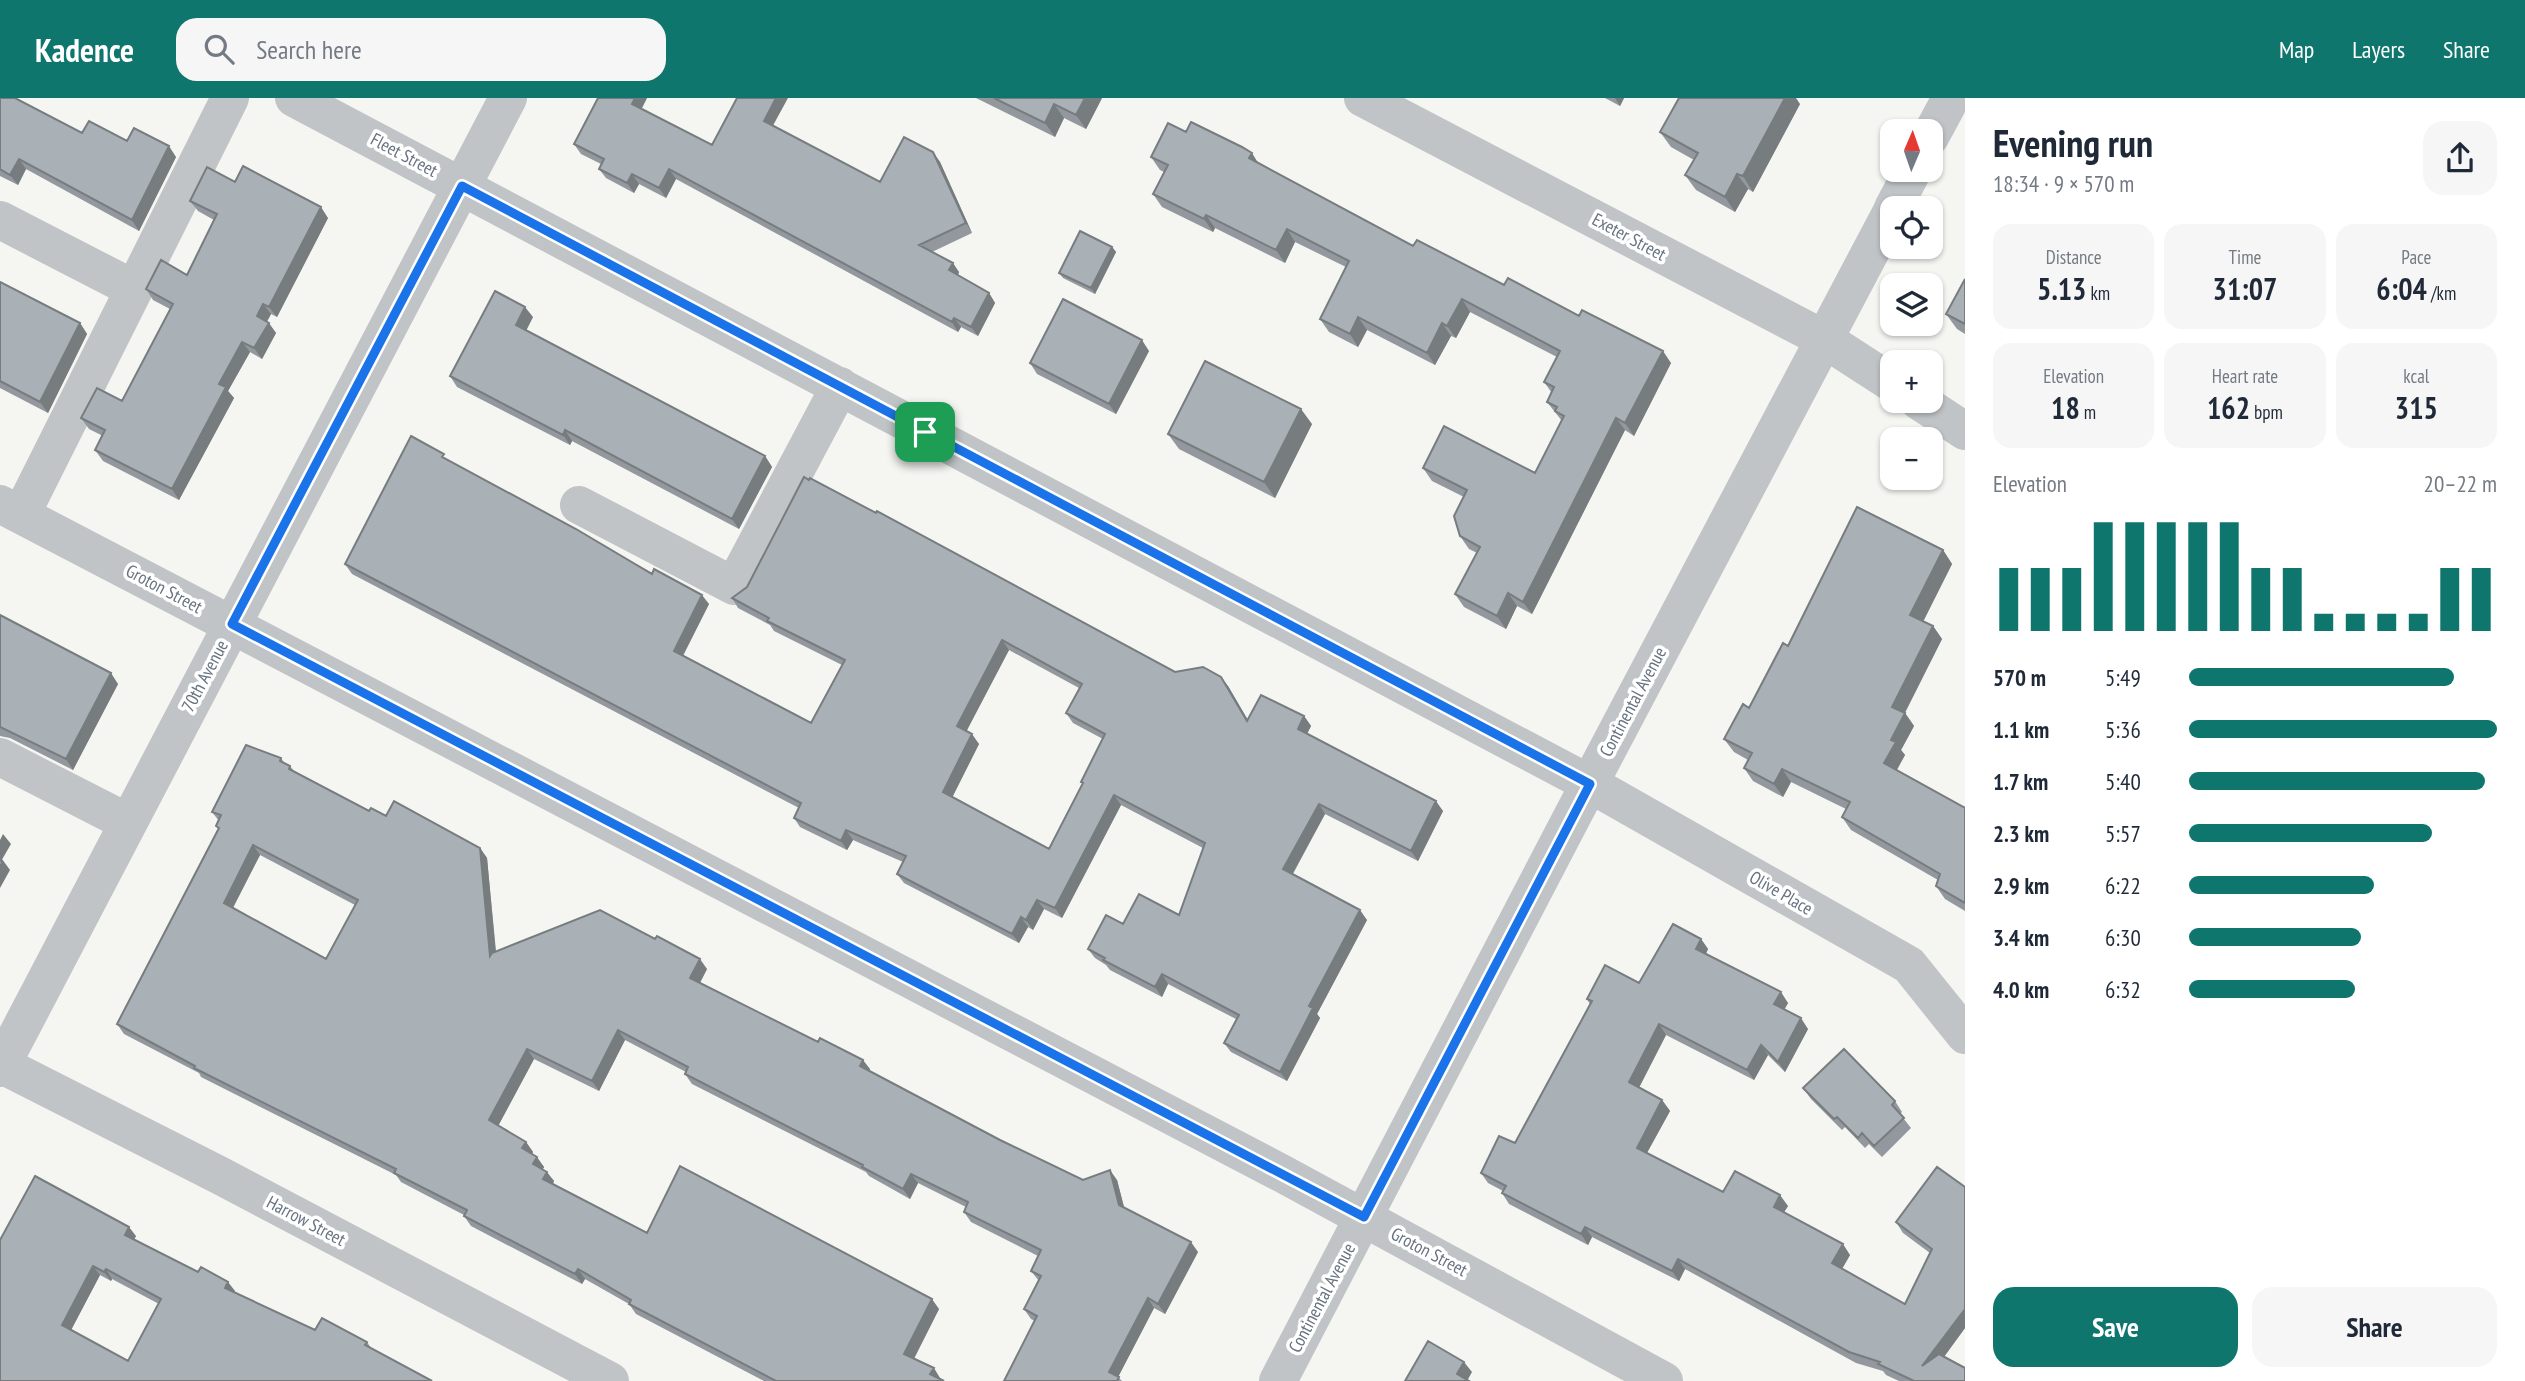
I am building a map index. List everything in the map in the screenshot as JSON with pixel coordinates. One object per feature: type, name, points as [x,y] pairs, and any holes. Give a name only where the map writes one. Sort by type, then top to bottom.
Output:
[{"type":"street","points":[[10,509],[134,289],[230,98]]},
{"type":"street","name":"Fleet Street","points":[[294,98],[1590,784]]},
{"type":"street","name":"70th Avenue","points":[[1,1066],[508,98]]},
{"type":"street","name":"Exeter Street","points":[[1363,98],[1824,340],[1880,375]]},
{"type":"street","points":[[1940,119],[1951,98]]},
{"type":"street","points":[[0,220],[134,289]]},
{"type":"street","name":"Continental Avenue","points":[[1278,1381],[1880,232]]},
{"type":"street","points":[[579,505],[734,586],[840,386]]},
{"type":"street","points":[[1937,413],[1965,431]]},
{"type":"street","name":"Groton Street","points":[[10,509],[1364,1217],[1664,1381]]},
{"type":"street","points":[[0,757],[127,822]]},
{"type":"street","name":"Olive Place","points":[[1590,784],[1909,965],[1961,1027]]},
{"type":"street","name":"Harrow Street","points":[[1,1066],[219,1175],[610,1381]]},
{"type":"building","points":[[0,98],[15,98],[82,133],[89,121],[127,141],[134,128],[169,146],[132,220],[19,159],[10,175],[0,169]]},
{"type":"building","points":[[598,98],[635,98],[632,104],[712,145],[737,98],[776,98],[764,121],[880,182],[904,137],[933,152],[966,223],[919,245],[953,263],[949,270],[989,293],[971,327],[954,318],[952,322],[669,169],[659,188],[632,174],[627,183],[599,169],[604,159],[574,144]]},
{"type":"building","points":[[994,98],[1085,98],[1076,115],[1054,104],[1045,123]]},
{"type":"building","points":[[1679,98],[1785,98],[1743,176],[1737,174],[1725,197],[1685,175],[1698,153],[1660,132]]},
{"type":"building","points":[[1191,122],[1252,153],[1249,158],[1413,246],[1417,240],[1504,285],[1508,278],[1579,316],[1582,310],[1663,351],[1625,423],[1616,418],[1523,602],[1508,593],[1497,616],[1455,594],[1480,547],[1460,536],[1454,516],[1467,490],[1423,468],[1444,426],[1535,473],[1564,416],[1555,411],[1557,407],[1547,402],[1554,387],[1544,382],[1560,351],[1462,299],[1447,326],[1442,323],[1427,353],[1358,317],[1350,334],[1320,319],[1349,261],[1287,229],[1276,250],[1206,215],[1204,219],[1153,194],[1168,165],[1151,157],[1168,123],[1186,132]]},
{"type":"building","points":[[243,166],[321,207],[269,307],[263,304],[257,316],[269,323],[254,348],[242,342],[219,384],[226,387],[172,489],[95,450],[105,430],[81,418],[97,388],[122,401],[173,304],[146,289],[161,260],[187,275],[217,214],[190,201],[207,167],[235,182]]},
{"type":"building","points":[[1080,231],[1112,247],[1091,288],[1059,273]]},
{"type":"building","points":[[1965,279],[1965,324],[1946,314]]},
{"type":"building","points":[[0,282],[80,323],[40,402],[0,381]]},
{"type":"building","points":[[495,291],[525,307],[516,325],[765,456],[732,519],[565,430],[563,435],[450,376]]},
{"type":"building","points":[[1063,299],[1142,340],[1109,404],[1030,363]]},
{"type":"building","points":[[1205,361],[1301,409],[1264,482],[1168,434]]},
{"type":"building","points":[[411,436],[444,454],[442,457],[576,529],[652,574],[654,569],[702,595],[674,651],[811,723],[845,660],[767,621],[769,618],[732,598],[747,587],[804,477],[809,480],[810,478],[876,513],[877,511],[1175,672],[1203,667],[1221,677],[1247,721],[1261,695],[1304,716],[1298,729],[1436,801],[1411,851],[1319,804],[1283,869],[1360,910],[1309,1006],[1313,1008],[1280,1072],[1224,1043],[1239,1015],[1162,974],[1155,987],[1103,960],[1105,958],[1088,949],[1106,915],[1123,924],[1139,894],[1179,915],[1205,843],[1114,795],[1055,908],[1037,900],[1026,920],[1021,917],[1012,934],[897,874],[906,856],[846,830],[841,841],[794,818],[801,803],[345,564]],"holes":[[[1002,640],[1082,684],[1066,713],[1105,734],[1049,849],[943,792],[972,734],[957,726]]]},
{"type":"building","points":[[1857,507],[1943,550],[1910,615],[1933,626],[1892,707],[1905,713],[1891,740],[1896,742],[1884,763],[1965,808],[1965,903],[1936,886],[1940,874],[1842,817],[1850,802],[1782,769],[1774,784],[1744,768],[1752,753],[1724,739],[1743,704],[1749,708],[1783,643],[1788,646]]},
{"type":"building","points":[[0,615],[111,673],[66,759],[0,727]]},
{"type":"building","points":[[246,745],[281,758],[280,761],[290,766],[289,769],[369,811],[371,808],[386,816],[394,801],[480,848],[490,956],[600,910],[700,959],[690,978],[818,1042],[820,1038],[863,1060],[860,1066],[1000,1140],[1083,1180],[1110,1170],[1119,1205],[1191,1242],[1158,1304],[1148,1298],[1109,1372],[1119,1377],[1117,1381],[1004,1381],[1037,1316],[1024,1309],[1041,1276],[1031,1271],[1041,1250],[964,1212],[968,1202],[911,1174],[903,1189],[862,1167],[863,1165],[685,1074],[688,1067],[618,1030],[592,1081],[527,1049],[489,1120],[526,1142],[522,1148],[537,1157],[533,1164],[547,1172],[543,1179],[647,1233],[680,1166],[932,1299],[904,1354],[934,1368],[930,1374],[944,1381],[776,1381],[629,1304],[631,1300],[578,1269],[575,1274],[464,1216],[467,1210],[394,1173],[396,1169],[194,1068],[195,1066],[117,1024],[219,828],[216,826],[221,815],[212,812]],"holes":[[[253,845],[358,900],[326,959],[224,903]]]},
{"type":"building","points":[[1673,924],[1701,939],[1696,949],[1781,992],[1774,1004],[1801,1018],[1778,1062],[1761,1045],[1747,1070],[1659,1024],[1629,1082],[1662,1100],[1637,1148],[1723,1192],[1735,1171],[1780,1195],[1774,1207],[1843,1244],[1832,1263],[1905,1304],[1932,1249],[1896,1222],[1937,1167],[1965,1187],[1965,1309],[1922,1366],[1939,1354],[1965,1368],[1965,1381],[1914,1381],[1878,1364],[1880,1362],[1849,1352],[1678,1259],[1672,1271],[1585,1227],[1581,1234],[1502,1193],[1506,1186],[1481,1173],[1499,1136],[1515,1143],[1592,1001],[1587,999],[1605,965],[1639,983]]},
{"type":"building","points":[[1844,1049],[1895,1101],[1892,1105],[1904,1118],[1874,1146],[1862,1133],[1858,1138],[1837,1117],[1834,1119],[1803,1088]]},
{"type":"building","points":[[35,1176],[129,1227],[125,1235],[198,1272],[201,1267],[228,1282],[225,1288],[315,1330],[322,1318],[432,1381],[0,1381],[0,1240]],"holes":[[[93,1266],[104,1272],[106,1269],[161,1299],[128,1361],[62,1325]]]},
{"type":"building","points":[[1428,1341],[1464,1362],[1457,1374],[1469,1381],[1405,1381]]},
{"type":"route","points":[[462,186],[925,432],[1590,784],[1364,1217],[232,624],[462,186]]}]
